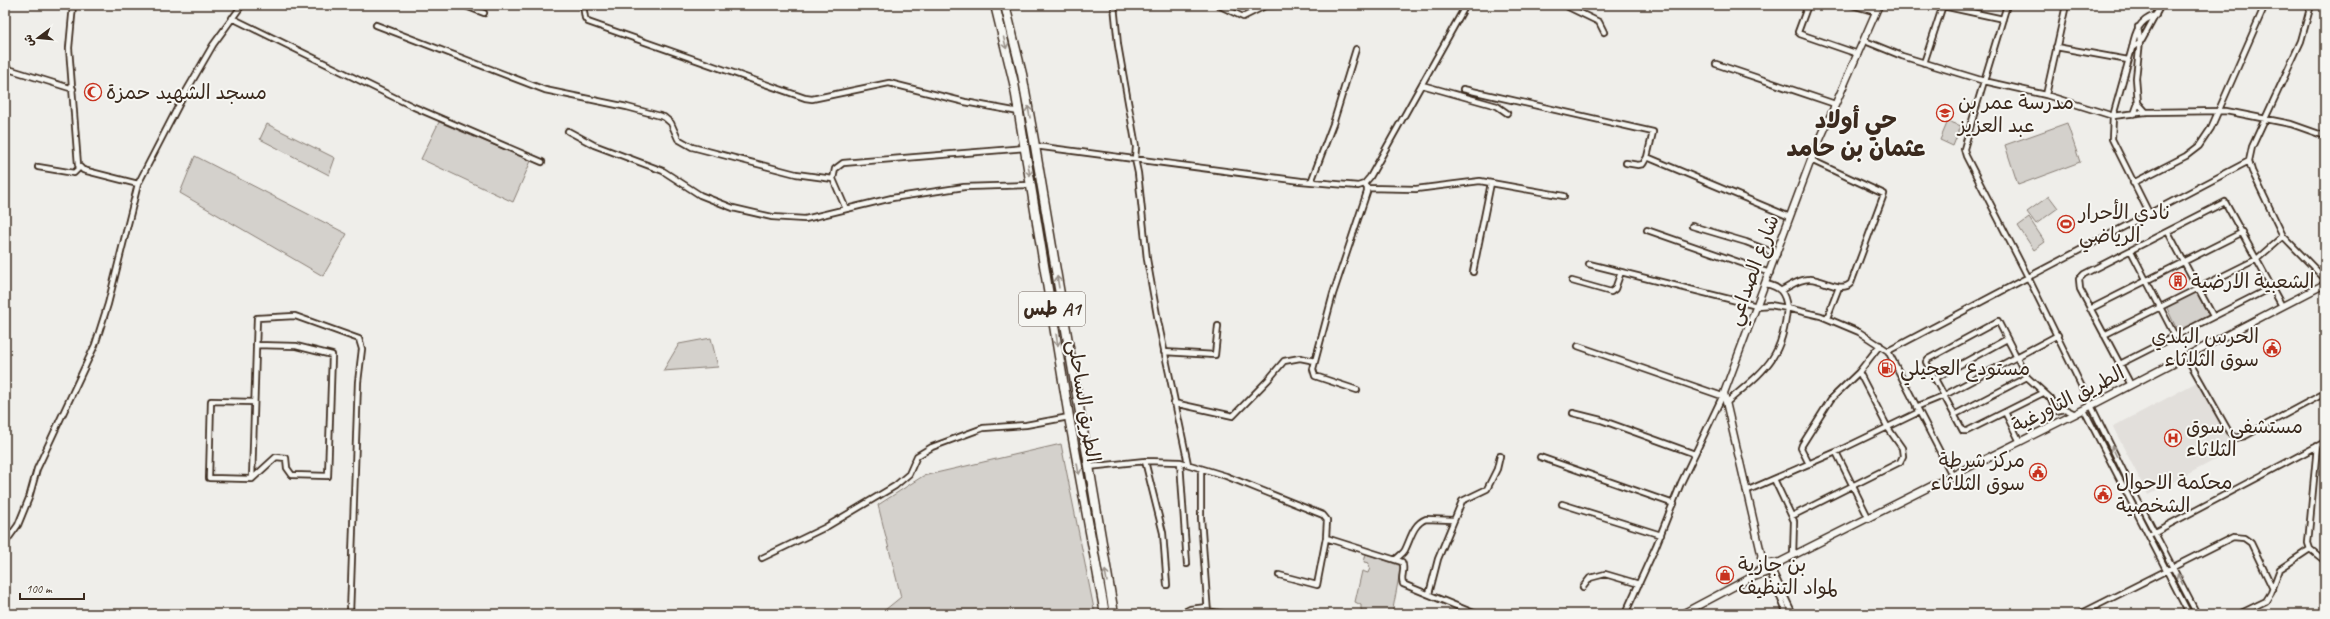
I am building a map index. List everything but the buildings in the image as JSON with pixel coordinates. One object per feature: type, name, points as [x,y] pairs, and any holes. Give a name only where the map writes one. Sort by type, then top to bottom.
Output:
[{"type":"highway","name":"الطريق الساحلى","points":[[995,5],[1019,112],[1069,417],[1105,614]]},
{"type":"highway","name":"الطريق الساحلى","points":[[1005,5],[1026,94],[1114,614]]},
{"type":"highway","points":[[1043,256],[1053,254]]},
{"type":"street","points":[[73,5],[69,48],[80,168]]},
{"type":"street","points":[[5,543],[18,525],[29,498],[37,469],[95,345],[108,304],[138,184],[184,95],[213,45],[242,5]]},
{"type":"street","points":[[464,5],[484,13]]},
{"type":"street","points":[[583,5],[585,18],[588,22],[805,98],[812,99],[889,83],[965,102],[1019,112]]},
{"type":"street","points":[[1114,5],[1126,98],[1136,147],[1135,159],[1138,173],[1147,259],[1174,403],[1188,464]]},
{"type":"street","points":[[1218,5],[1243,17],[1265,6],[1283,5]]},
{"type":"street","points":[[1357,390],[1315,376],[1313,369],[1333,294],[1366,186],[1466,5]]},
{"type":"street","points":[[1564,5],[1599,22],[1604,32]]},
{"type":"street","points":[[1808,5],[1799,33],[1858,54]]},
{"type":"street","points":[[1852,5],[1876,12]]},
{"type":"street","name":"شارع الصداعي","points":[[1723,395],[1770,274],[1811,160],[1879,5]]},
{"type":"street","points":[[2007,5],[1964,149],[1966,156],[2058,335],[2091,406],[2197,614]]},
{"type":"street","points":[[2046,95],[2066,5]]},
{"type":"street","points":[[2132,48],[2140,41],[2156,16],[2161,5]]},
{"type":"street","points":[[2133,183],[2186,156],[2199,146],[2211,128],[2216,112],[2265,5]]},
{"type":"street","points":[[2311,5],[2302,41],[2252,147],[2249,161],[2283,236],[2325,279]]},
{"type":"street","points":[[1924,63],[1943,6],[2003,19]]},
{"type":"street","points":[[2149,213],[2112,139],[2113,116],[2132,48],[2135,30],[2150,17],[2156,16]]},
{"type":"street","points":[[232,18],[407,104],[542,162]]},
{"type":"street","points":[[376,25],[545,90],[627,107],[664,117],[670,123],[678,139],[692,147],[796,174],[833,179]]},
{"type":"street","points":[[2134,114],[2138,103],[2136,67],[2140,41],[2138,27]]},
{"type":"street","points":[[1864,41],[1924,63],[1984,81],[2046,95],[2113,116],[2146,112],[2226,111],[2291,124],[2325,136]]},
{"type":"street","points":[[2056,47],[2128,60]]},
{"type":"street","points":[[1311,182],[1333,124],[1356,49]]},
{"type":"street","points":[[1716,64],[1836,104]]},
{"type":"street","points":[[5,68],[73,89]]},
{"type":"street","points":[[1422,86],[1497,106],[1507,113]]},
{"type":"street","points":[[1463,89],[1653,132],[1647,157],[1641,165],[1626,163]]},
{"type":"street","points":[[2138,103],[2146,112]]},
{"type":"street","points":[[568,131],[594,145],[663,171],[700,195],[748,212],[797,220],[892,198],[964,186],[1032,185]]},
{"type":"street","points":[[1035,146],[1350,187],[1366,186],[1416,189],[1472,181],[1564,196]]},
{"type":"street","points":[[846,209],[833,179],[835,169],[843,164],[1025,148]]},
{"type":"street","points":[[1647,157],[1790,217]]},
{"type":"street","points":[[1782,290],[1800,280],[1808,278],[1840,287],[1848,286],[1851,283],[1884,194],[1811,160]]},
{"type":"street","points":[[1888,351],[2249,161]]},
{"type":"street","points":[[38,166],[74,173],[80,168]]},
{"type":"street","points":[[80,168],[138,184]]},
{"type":"street","points":[[1473,272],[1491,183]]},
{"type":"street","points":[[2131,385],[2080,289],[2079,279],[2225,202],[2243,232],[2282,306]]},
{"type":"street","points":[[1692,226],[1746,242],[1777,254]]},
{"type":"street","points":[[1647,230],[1770,274]]},
{"type":"street","points":[[2168,232],[2213,316]]},
{"type":"street","points":[[2090,309],[2243,232]]},
{"type":"street","points":[[2104,335],[2257,259],[2283,236]]},
{"type":"street","points":[[2132,251],[2175,336]]},
{"type":"street","points":[[1589,264],[1757,306],[1805,310],[1859,332],[1888,351],[1953,477]]},
{"type":"street","points":[[1572,281],[1611,292],[1615,289],[1621,272]]},
{"type":"street","points":[[1726,403],[1764,369],[1775,357],[1785,330],[1787,308],[1782,290],[1778,286],[1766,284]]},
{"type":"street","name":"الطريق التاورغية","points":[[1682,614],[1782,561],[1953,477],[2084,410],[2325,284]]},
{"type":"street","points":[[1827,318],[1840,287]]},
{"type":"street","points":[[2120,364],[2272,287]]},
{"type":"street","points":[[252,479],[257,318],[295,316],[359,339],[362,349],[358,382],[350,614]]},
{"type":"street","points":[[2043,393],[1967,431],[1963,430],[1927,366],[1928,359],[1998,321],[2015,358],[2027,377],[2050,398],[2056,411],[2065,409],[2075,414]]},
{"type":"street","points":[[1164,352],[1215,355],[1218,326]]},
{"type":"street","points":[[1916,406],[1943,396],[2058,335]]},
{"type":"street","points":[[1934,379],[2007,339]]},
{"type":"street","points":[[254,402],[211,401],[209,478],[252,479],[276,457],[286,458],[288,468],[292,475],[328,476],[332,355],[296,346],[256,345]]},
{"type":"street","points":[[1809,464],[1801,448],[1802,445],[1832,399],[1859,372],[1880,345]]},
{"type":"street","points":[[1578,346],[1723,395]]},
{"type":"street","points":[[2186,356],[2229,432],[2235,438],[2245,436],[2325,393]]},
{"type":"street","points":[[1174,403],[1232,416],[1268,380],[1284,361],[1300,358],[1315,361]]},
{"type":"street","points":[[1792,516],[1900,462],[1903,456],[1902,448],[1888,428],[1859,372]]},
{"type":"street","points":[[1954,415],[2027,377]]},
{"type":"street","points":[[1723,395],[1761,557],[1793,614]]},
{"type":"street","points":[[1625,614],[1661,535],[1694,454],[1723,395]]},
{"type":"street","points":[[2084,410],[2189,614]]},
{"type":"street","points":[[1746,491],[1836,452],[1919,412]]},
{"type":"street","points":[[2005,412],[2020,442]]},
{"type":"street","points":[[1573,413],[1601,420],[1694,454]]},
{"type":"street","points":[[762,558],[832,524],[895,486],[909,474],[917,456],[932,447],[983,428],[1026,425],[1069,417]]},
{"type":"street","points":[[2149,535],[2325,442]]},
{"type":"street","points":[[2317,446],[2308,543],[2310,549],[2325,561]]},
{"type":"street","points":[[1836,452],[1869,519]]},
{"type":"street","points":[[1429,594],[1434,569],[1464,499],[1487,489],[1497,469],[1500,456]]},
{"type":"street","points":[[1540,457],[1674,504]]},
{"type":"street","points":[[1088,467],[1145,461],[1180,462],[1226,476],[1323,515],[1327,520],[1326,538],[1318,585],[1280,575]]},
{"type":"street","points":[[1145,461],[1163,533],[1167,585]]},
{"type":"street","points":[[1180,462],[1187,564]]},
{"type":"street","points":[[1201,469],[1201,518],[1207,611]]},
{"type":"street","points":[[1774,479],[1794,521],[1793,556]]},
{"type":"street","points":[[1562,504],[1661,535]]},
{"type":"street","points":[[1396,559],[1404,551],[1414,530],[1422,520],[1454,520]]},
{"type":"street","points":[[2080,614],[2233,537],[2244,538],[2251,543],[2273,589]]},
{"type":"street","points":[[1326,538],[1396,559],[1403,563],[1403,584],[1476,614]]},
{"type":"street","points":[[2239,614],[2266,601],[2273,589],[2280,569],[2310,549]]},
{"type":"street","points":[[1769,569],[1787,614]]},
{"type":"street","points":[[1583,587],[1590,578],[1605,574],[1639,584]]},
{"type":"street","points":[[1180,614],[1190,609],[1224,614]]},
{"type":"shaded area","points":[[1948,121],[1961,126],[1953,146],[1940,140]]},
{"type":"shaded area","points":[[439,122],[531,161],[513,202],[421,159]]},
{"type":"shaded area","points":[[2067,123],[2080,162],[2018,185],[2005,145]]},
{"type":"shaded area","points":[[267,124],[335,158],[329,175],[260,139]]},
{"type":"shaded area","points":[[195,156],[347,234],[323,276],[180,193]]},
{"type":"shaded area","points":[[2049,196],[2058,208],[2036,224],[2027,212]]},
{"type":"shaded area","points":[[2029,218],[2045,242],[2034,250],[2018,226]]},
{"type":"shaded area","points":[[2198,290],[2210,314],[2178,332],[2166,306]]},
{"type":"shaded area","points":[[711,338],[718,367],[663,371],[679,344]]},
{"type":"shaded area","name":"مستشفى سوق الثلاثاء","points":[[2197,382],[2234,450],[2148,495],[2113,427]]},
{"type":"shaded area","points":[[1061,444],[1095,614],[880,614],[901,597],[878,505],[923,476]]},
{"type":"shaded area","points":[[1366,554],[1401,566],[1392,614],[1375,614],[1361,610],[1361,605],[1355,602],[1362,571],[1368,573],[1370,568],[1368,567],[1369,563],[1364,562]]},
{"type":"place","name":"مسجد الشهيد حمزة","points":[[93,92]]},
{"type":"place","name":"مدرسة عمر بن عبد العزيز","points":[[1945,113]]},
{"type":"place","name":"نادي الأحرار الرياضي","points":[[2066,224]]},
{"type":"place","name":"الشعبية الارضية","points":[[2178,281]]},
{"type":"place","name":"الحرس البلدي سوق الثلاثاء","points":[[2272,348]]},
{"type":"place","name":"مستودع العجيلي","points":[[1887,368]]},
{"type":"place","name":"مستشفى سوق الثلاثاء","points":[[2173,438]]},
{"type":"place","name":"مركز شرطة سوق الثلاثاء","points":[[2038,472]]},
{"type":"place","name":"محكمة الاحوال الشخصية","points":[[2103,494]]},
{"type":"place","name":"بن جازية لمواد التنظيف","points":[[1725,575]]},
{"type":"district","name":"حي أولاد عثمان بن حامد","points":[[1856,134]]}]
